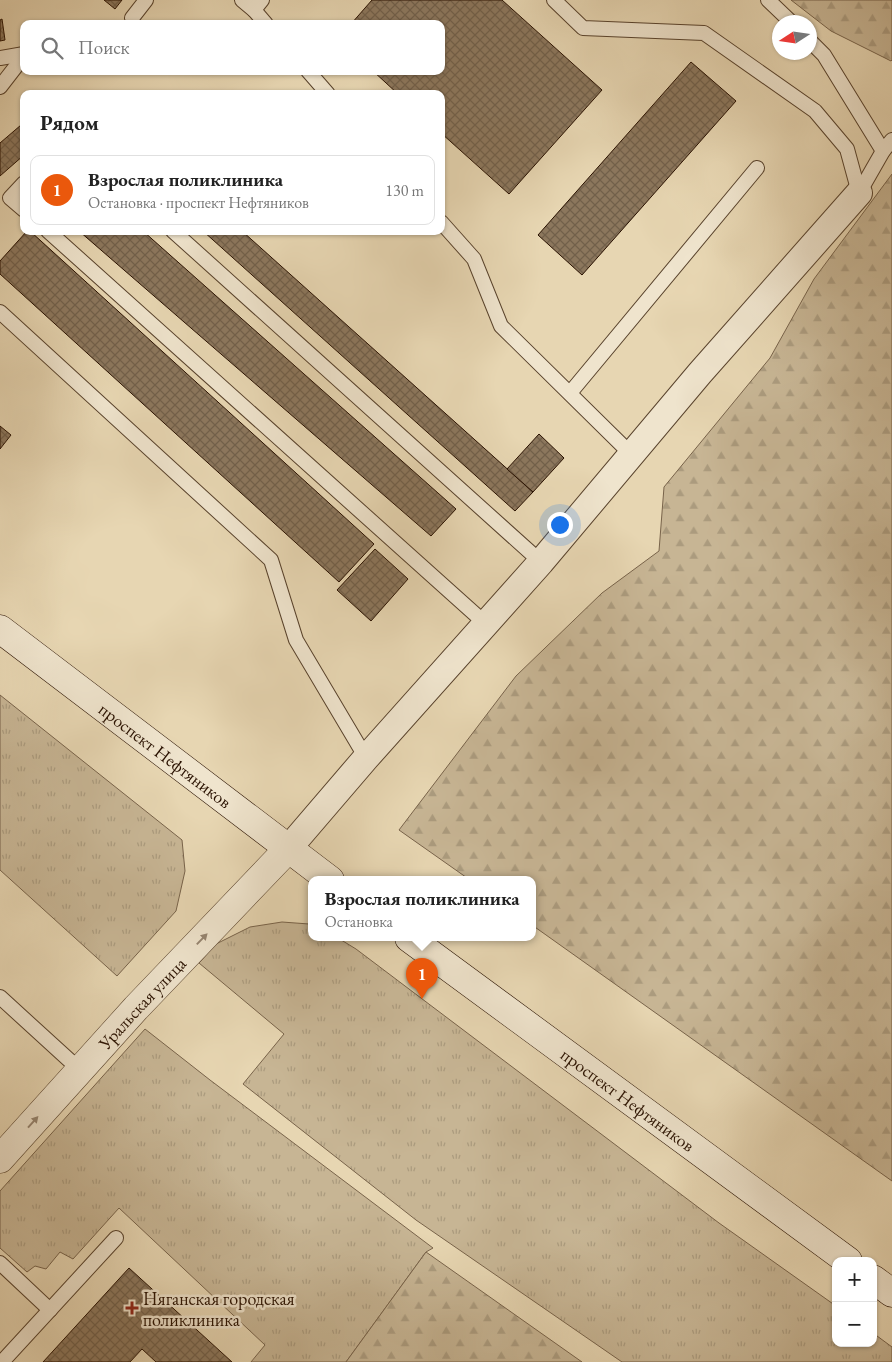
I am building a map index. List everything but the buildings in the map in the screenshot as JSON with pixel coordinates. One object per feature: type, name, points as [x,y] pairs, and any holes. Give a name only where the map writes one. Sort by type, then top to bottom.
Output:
[{"type":"main road","name":"проспект Нефтяников","points":[[0,629],[325,876]]},
{"type":"main road","name":"Уральская улица","points":[[0,1158],[136,1008],[288,849]]},
{"type":"main road","name":"проспект Нефтяников","points":[[413,941],[843,1257]]},
{"type":"main road","points":[[877,1282],[892,1293]]},
{"type":"street","points":[[288,849],[366,758],[541,562],[700,373],[859,193]]},
{"type":"lane","points":[[132,18],[146,0]]},
{"type":"lane","points":[[242,0],[258,5],[264,20]]},
{"type":"lane","points":[[554,0],[583,28],[704,33],[815,112],[847,149],[859,193]]},
{"type":"lane","points":[[768,0],[784,15]]},
{"type":"lane","points":[[817,48],[824,54],[887,145],[859,193]]},
{"type":"lane","points":[[0,58],[20,56]]},
{"type":"lane","points":[[0,87],[20,60]]},
{"type":"lane","points":[[311,75],[325,90]]},
{"type":"lane","points":[[570,393],[757,168]]},
{"type":"lane","points":[[20,187],[10,198],[20,207]]},
{"type":"lane","points":[[445,226],[474,259],[501,326],[632,455]]},
{"type":"lane","points":[[52,235],[486,624]]},
{"type":"lane","points":[[177,235],[541,562]]},
{"type":"lane","points":[[0,312],[271,560],[296,640],[366,758]]},
{"type":"lane","points":[[0,997],[80,1070]]},
{"type":"lane","points":[[2,1362],[116,1238]]},
{"type":"lane","points":[[0,1263],[50,1310]]},
{"type":"green space","points":[[791,0],[892,0],[892,60],[831,31],[817,20],[817,15],[810,15]]},
{"type":"green space","points":[[892,174],[892,1181],[536,928],[536,876],[464,876],[399,830],[516,676],[602,593],[659,551],[664,487],[770,358],[814,279]]},
{"type":"green space","points":[[0,695],[182,840],[185,871],[176,911],[117,976],[0,870]]},
{"type":"green space","points":[[282,922],[308,924],[308,941],[343,941],[356,949],[719,1223],[832,1303],[832,1347],[877,1347],[877,1336],[892,1347],[892,1362],[622,1362],[416,1220],[243,1084],[284,1034],[199,963],[216,944],[250,927]]},
{"type":"green space","points":[[145,1029],[433,1248],[426,1252],[346,1362],[251,1362],[265,1345],[119,1208],[73,1259],[60,1252],[46,1269],[35,1266],[27,1272],[0,1248],[0,1191]]},
{"type":"green space","points":[[426,1252],[582,1362],[346,1362]]},
{"type":"place","name":"Взрослая поликлиника","points":[[422,999]]},
{"type":"place","name":"Няганская городская поликлиника","points":[[132,1308]]}]
